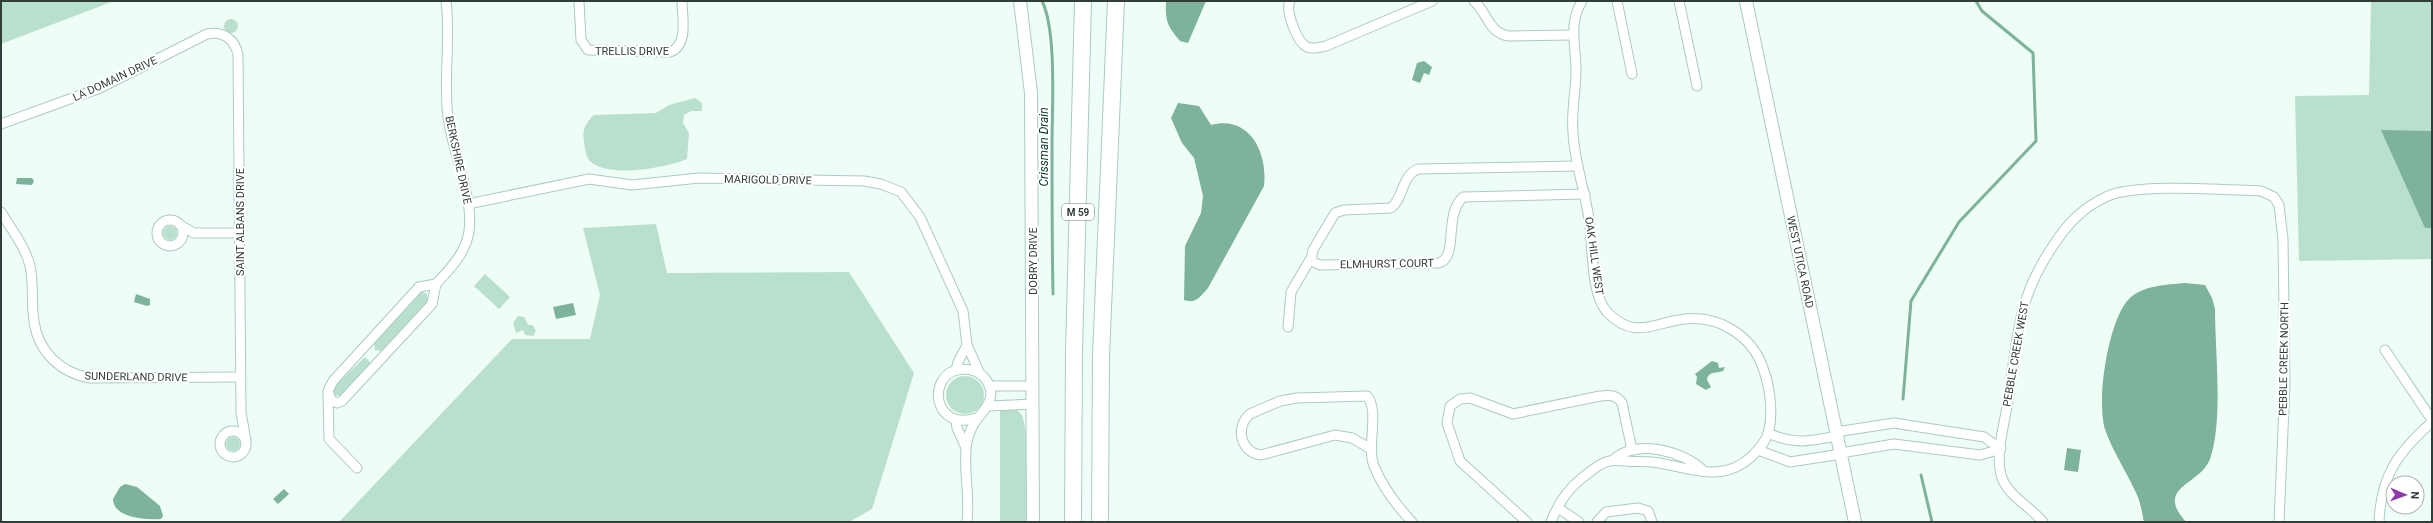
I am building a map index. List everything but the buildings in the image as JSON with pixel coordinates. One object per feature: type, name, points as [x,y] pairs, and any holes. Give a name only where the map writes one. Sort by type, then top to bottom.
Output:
[{"type":"highway","name":"M 59","points":[[1074,522],[1074,352],[1084,1]]},
{"type":"highway","name":"M 59","points":[[1100,522],[1102,335],[1116,1]]},
{"type":"street","name":"BERKSHIRE DRIVE","points":[[328,418],[339,402],[350,393],[432,304],[436,284],[458,258],[468,240],[470,226],[468,204],[448,118],[446,1]]},
{"type":"street","name":"TRELLIS DRIVE","points":[[579,1],[579,33],[584,46],[594,52],[670,52],[679,46],[683,34],[682,1]]},
{"type":"street","name":"DOBRY DRIVE","points":[[1020,1],[1031,93],[1033,522]]},
{"type":"street","points":[[1290,1],[1288,15],[1304,45],[1314,48],[1326,46],[1432,1]]},
{"type":"street","points":[[1474,1],[1484,11],[1494,30],[1500,34],[1509,36],[1572,35]]},
{"type":"street","name":"OAK HILL WEST","points":[[1582,1],[1573,21],[1572,35],[1576,68],[1573,133],[1578,166],[1585,194],[1597,289],[1606,310],[1615,318],[1633,327],[1650,328],[1695,318],[1720,324],[1742,336],[1757,354],[1764,371],[1770,405],[1768,433]]},
{"type":"street","points":[[1617,1],[1632,74]]},
{"type":"street","points":[[1679,1],[1697,86]]},
{"type":"street","name":"WEST UTICA ROAD","points":[[1746,1],[1855,522]]},
{"type":"street","name":"LA DOMAIN DRIVE","points":[[1,124],[100,88],[207,34],[218,33],[227,37]]},
{"type":"street","name":"SAINT ALBANS DRIVE","points":[[227,37],[235,44],[238,55],[241,412],[246,441],[245,449],[239,456],[227,456],[221,450],[220,441],[235,426],[241,412]]},
{"type":"street","points":[[1288,327],[1291,292],[1335,214],[1344,210],[1390,208],[1398,200],[1408,176],[1418,169],[1578,166]]},
{"type":"street","name":"MARIGOLD DRIVE","points":[[468,204],[588,179],[632,185],[699,178],[864,181],[881,184],[901,192],[920,217],[963,311],[967,345],[980,374],[989,386]]},
{"type":"street","name":"PEBBLE CREEK WEST","points":[[2043,522],[2012,494],[2003,480],[2000,471],[2000,449],[2024,301],[2040,264],[2070,222],[2107,196],[2125,192],[2261,191],[2274,197]]},
{"type":"street","name":"ELMHURST COURT","points":[[1311,258],[1314,264],[1320,265],[1444,262],[1449,256],[1451,222],[1458,203],[1464,196],[1585,194]]},
{"type":"street","name":"PEBBLE CREEK NORTH","points":[[2274,197],[2281,214],[2285,311],[2285,384],[2280,522]]},
{"type":"street","name":"SUNDERLAND DRIVE","points":[[1,212],[26,256],[30,267],[36,331],[41,344],[56,363],[78,376],[90,378],[241,377]]},
{"type":"street","points":[[194,233],[173,246],[164,245],[157,236],[158,227],[164,221],[173,220],[194,233],[240,233]]},
{"type":"street","points":[[180,225],[183,233],[180,241]]},
{"type":"street","points":[[357,468],[330,442],[328,391],[333,381],[418,287],[436,284]]},
{"type":"street","points":[[956,370],[958,362],[967,345]]},
{"type":"street","points":[[2379,522],[2382,492],[2390,469],[2403,449],[2432,421],[2385,350]]},
{"type":"street","points":[[977,418],[967,422],[956,420],[943,410],[938,395],[943,380],[956,370],[968,369],[980,374]]},
{"type":"street","points":[[967,522],[966,448],[977,418],[988,406],[991,398],[989,386],[1033,386]]},
{"type":"street","points":[[328,391],[331,400],[339,402]]},
{"type":"street","points":[[1527,522],[1460,461],[1447,423],[1449,409],[1454,402],[1470,398],[1513,414],[1600,396],[1612,395],[1617,397],[1622,403],[1632,450]]},
{"type":"street","points":[[1372,449],[1352,438],[1334,435],[1268,455],[1255,454],[1244,446],[1241,438],[1241,429],[1246,418],[1250,414],[1289,399],[1365,396],[1369,398],[1372,408],[1372,449],[1374,466],[1396,503],[1412,522]]},
{"type":"street","points":[[988,406],[1033,404]]},
{"type":"street","points":[[956,420],[957,428],[966,448]]},
{"type":"street","points":[[1551,522],[1558,508],[1578,481],[1605,462],[1613,460],[1652,462],[1689,471],[1704,471],[1713,473],[1729,470],[1742,464],[1758,450],[1768,433],[1784,440],[1796,442],[1894,423],[1984,437],[2000,449]]},
{"type":"street","points":[[229,432],[241,434],[246,441]]},
{"type":"street","points":[[1758,450],[1790,462],[1894,444],[1980,455],[2000,449]]},
{"type":"street","points":[[1613,460],[1619,454],[1632,450],[1645,449],[1675,454],[1704,471]]},
{"type":"street","points":[[1558,508],[1579,522]]},
{"type":"street","points":[[1596,522],[1606,512],[1638,508],[1648,511],[1652,522]]},
{"type":"shaded area","points":[[1,1],[114,1],[1,44]]},
{"type":"shaded area","points":[[1166,1],[1206,1],[1188,43],[1180,41],[1172,31],[1166,13]]},
{"type":"shaded area","points":[[2371,1],[2432,1],[2432,259],[2299,261],[2295,96],[2369,95]]},
{"type":"shaded area","points":[[228,19],[234,19],[238,23],[238,29],[234,33],[228,33],[224,29],[224,23]]},
{"type":"shaded area","points":[[1424,61],[1432,67],[1429,75],[1424,73],[1420,83],[1412,80],[1417,63]]},
{"type":"shaded area","points":[[695,98],[702,103],[702,111],[691,111],[684,115],[683,123],[689,133],[687,159],[666,166],[638,170],[611,170],[600,167],[591,162],[588,158],[583,138],[584,130],[588,121],[594,115],[656,113],[669,105]]},
{"type":"shaded area","points":[[1178,103],[1199,106],[1211,125],[1224,123],[1236,126],[1246,131],[1259,149],[1263,161],[1264,173],[1264,186],[1208,288],[1198,299],[1192,301],[1184,300],[1185,246],[1201,213],[1203,196],[1194,158],[1182,143],[1171,118]]},
{"type":"shaded area","points":[[2381,130],[2432,131],[2432,228],[2425,228]]},
{"type":"shaded area","points":[[17,178],[32,178],[34,181],[32,185],[16,184]]},
{"type":"shaded area","points":[[656,224],[667,273],[849,272],[914,373],[872,509],[849,522],[339,522],[512,339],[590,339],[600,295],[583,228]]},
{"type":"shaded area","points":[[170,226],[175,228],[177,233],[175,238],[170,240],[165,238],[163,233],[165,228]]},
{"type":"shaded area","points":[[485,274],[510,297],[499,309],[474,286]]},
{"type":"shaded area","points":[[2185,283],[2205,285],[2212,298],[2215,309],[2218,403],[2215,440],[2211,456],[2206,466],[2177,493],[2175,500],[2177,510],[2186,522],[2144,522],[2137,495],[2106,432],[2103,419],[2102,402],[2106,362],[2115,324],[2122,308],[2130,298],[2142,290],[2149,288]]},
{"type":"shaded area","points":[[423,292],[427,294],[428,301],[382,351],[375,350],[374,344],[420,293]]},
{"type":"shaded area","points":[[136,294],[150,299],[150,305],[147,306],[134,302]]},
{"type":"shaded area","points":[[573,303],[576,315],[556,319],[553,307]]},
{"type":"shaded area","points":[[518,316],[524,317],[528,325],[533,325],[536,331],[533,336],[525,335],[523,330],[516,333],[513,323]]},
{"type":"shaded area","points":[[365,357],[370,362],[369,366],[344,393],[340,396],[334,395],[333,390],[336,385]]},
{"type":"shaded area","points":[[1712,361],[1718,363],[1719,368],[1725,367],[1723,371],[1709,375],[1707,380],[1711,387],[1706,390],[1696,384],[1697,377],[1695,374]]},
{"type":"shaded area","points":[[961,376],[969,376],[979,381],[983,388],[983,402],[979,409],[969,414],[961,414],[951,409],[949,406],[946,399],[946,391],[951,381],[954,379]]},
{"type":"shaded area","points":[[1012,408],[1018,410],[1021,414],[1026,437],[1026,522],[1000,522],[1000,411]]},
{"type":"shaded area","points":[[233,437],[238,439],[240,444],[238,449],[233,451],[228,449],[226,444],[228,439]]},
{"type":"shaded area","points":[[2067,448],[2081,450],[2078,472],[2064,470]]},
{"type":"shaded area","points":[[125,484],[137,487],[160,506],[163,516],[161,519],[139,518],[124,514],[118,510],[114,505],[113,499],[120,487]]},
{"type":"shaded area","points":[[284,489],[289,494],[278,504],[273,499]]},
{"type":"waterway","name":"Crissman Drain","points":[[1042,1],[1047,14],[1050,31],[1053,71],[1053,294]]},
{"type":"waterway","points":[[1903,399],[1911,301],[1959,222],[2036,141],[2033,53],[1982,11],[1976,1]]},
{"type":"waterway","points":[[1921,475],[1932,522]]}]
